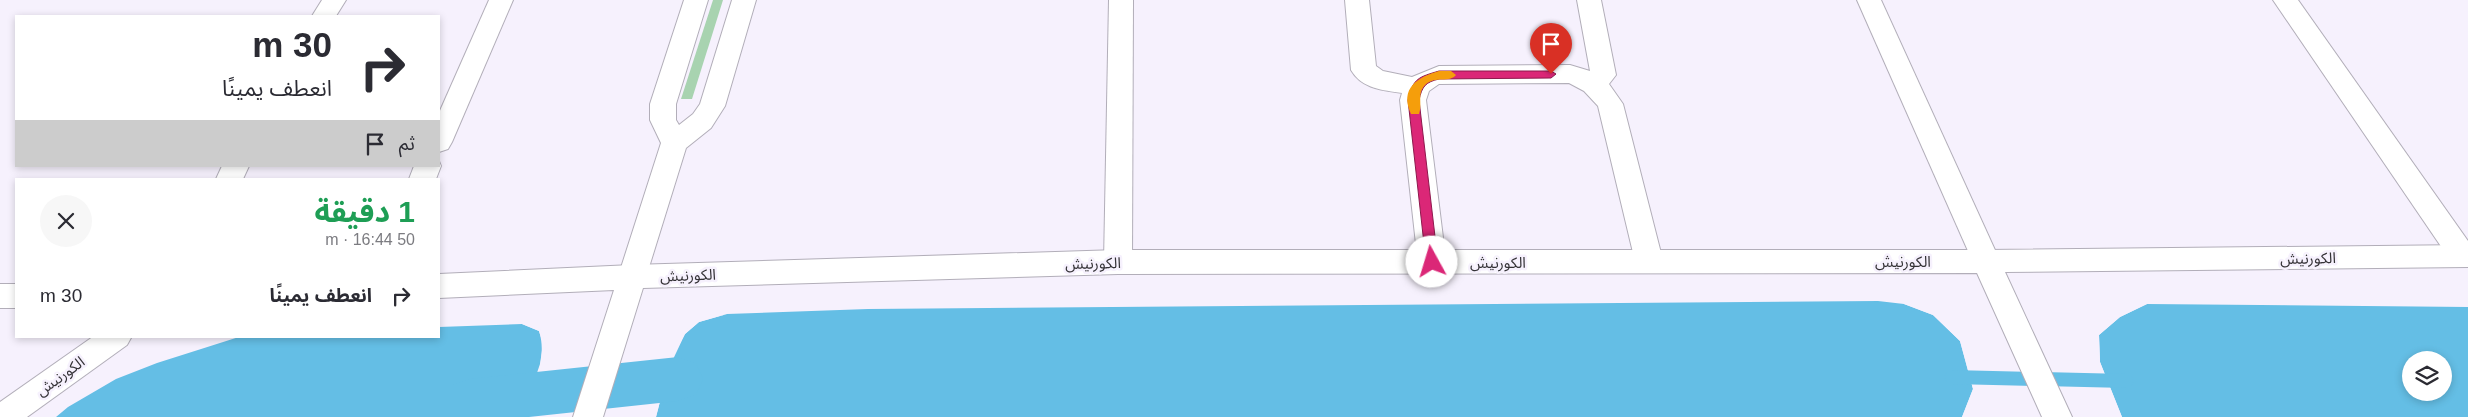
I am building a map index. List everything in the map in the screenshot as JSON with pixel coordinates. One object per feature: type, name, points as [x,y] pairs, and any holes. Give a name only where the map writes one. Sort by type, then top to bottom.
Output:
[{"type":"street","points":[[325,15],[334,0]]},
{"type":"street","points":[[440,140],[501,0]]},
{"type":"street","points":[[674,143],[663,120],[663,104],[696,0]]},
{"type":"street","points":[[588,417],[674,143],[702,121],[712,106],[744,0]]},
{"type":"street","points":[[1118,262],[1121,0]]},
{"type":"street","points":[[1357,0],[1364,70],[1376,80],[1417,87]]},
{"type":"street","points":[[1589,0],[1603,76],[1592,84]]},
{"type":"street","points":[[1869,0],[2056,417]]},
{"type":"street","points":[[2285,0],[2466,256]]},
{"type":"street","points":[[1432,262],[1414,100],[1417,87],[1425,79],[1439,75],[1570,74],[1592,84],[1600,90],[1610,104],[1649,262]]},
{"type":"street","name":"الكورنيش","points":[[440,286],[632,277],[1118,262],[1986,261],[2466,256]]},
{"type":"street","points":[[0,296],[15,296]]},
{"type":"street","name":"الكورنيش","points":[[3,417],[114,338]]},
{"type":"green space","points":[[713,0],[723,0],[692,99],[681,99]]},
{"type":"water","points":[[1878,301],[1904,304],[1933,315],[1960,341],[1973,389],[1962,417],[656,417],[668,370],[685,334],[699,322],[727,314],[868,309]]},
{"type":"water","points":[[2147,304],[2468,307],[2468,417],[2122,417],[2100,362],[2099,335],[2120,317]]},
{"type":"water","points":[[522,324],[539,331],[542,352],[538,374],[522,417],[56,417],[68,407],[116,379],[157,363],[236,338],[440,338],[440,327]]},
{"type":"pier","points":[[1904,304],[1911,304],[1934,313],[1962,339],[1976,389],[1965,417],[1962,417],[1973,389],[1960,341],[1933,315]]},
{"type":"pier","points":[[2142,304],[2147,304],[2120,317],[2099,335],[2100,362],[2122,417],[2119,417],[2098,362],[2097,334],[2119,315]]},
{"type":"pier","points":[[727,314],[699,322],[685,334],[668,370],[656,417],[654,417],[666,369],[683,332],[698,320]]},
{"type":"pier","points":[[522,324],[528,324],[540,329],[546,344],[542,365],[525,417],[522,417],[540,364],[543,344],[539,331]]},
{"type":"waterway","points":[[1952,377],[2126,381]]},
{"type":"waterway","points":[[469,401],[678,379]]},
{"type":"slow traffic","points":[[1415,111],[1414,100],[1417,87],[1425,79],[1439,75],[1451,75]]},
{"type":"route","points":[[1432,262],[1414,100],[1417,87],[1425,79],[1439,75],[1551,74]]}]
